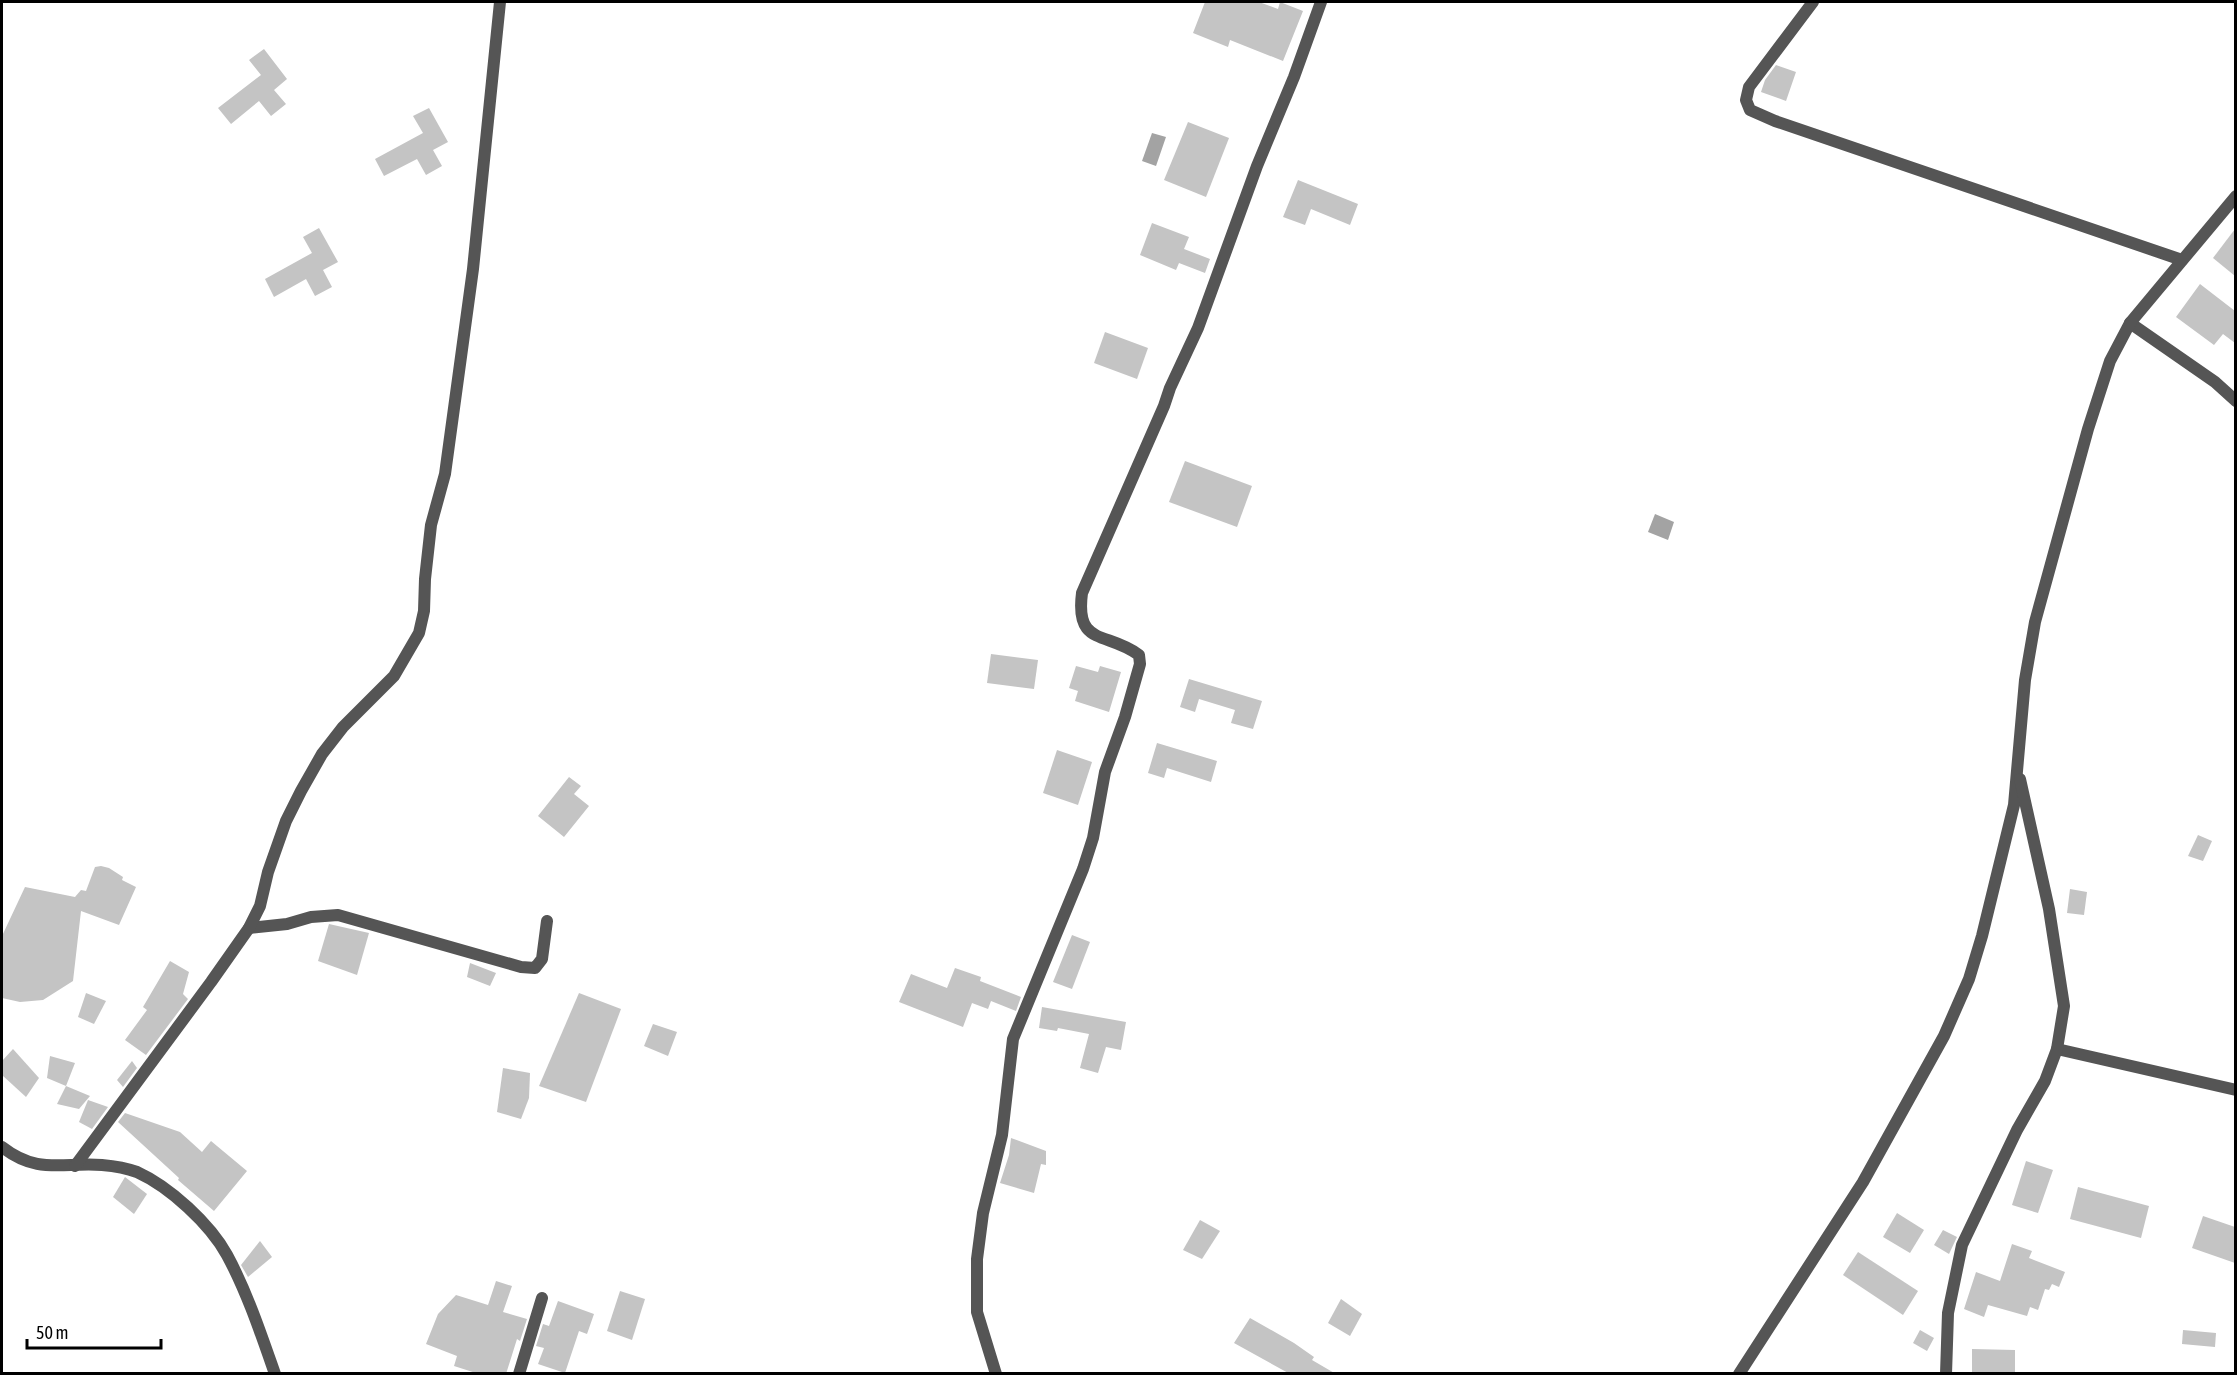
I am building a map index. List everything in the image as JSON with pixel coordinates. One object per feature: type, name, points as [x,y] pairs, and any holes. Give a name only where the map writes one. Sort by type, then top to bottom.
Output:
[{"type":"street","points":[[75,1166],[115,1115],[249,928],[260,906],[268,872],[286,821],[311,773],[322,754],[344,727],[394,676],[419,633],[424,610],[431,525],[445,474],[472,269],[500,2]]},
{"type":"street","points":[[996,1374],[977,1311],[977,1259],[983,1213],[1002,1135],[1013,1039],[1083,869],[1093,838],[1105,772],[1125,717],[1140,664],[1138,655],[1131,650],[1097,636],[1084,626],[1080,610],[1082,593],[1198,328],[1321,2]]},
{"type":"street","points":[[1813,2],[1749,87],[1746,93],[1747,105],[1757,114],[2182,260]]},
{"type":"street","points":[[1738,1374],[1863,1182],[1944,1036],[1969,979],[1982,936],[2014,805],[2025,680],[2035,622],[2110,361],[2130,322],[2235,196]]},
{"type":"street","points":[[2130,322],[2215,382],[2235,401]]},
{"type":"street","points":[[1946,1374],[1948,1313],[1962,1245],[2017,1130],[2045,1081],[2057,1049],[2064,1006],[2049,909],[2017,768]]},
{"type":"street","points":[[249,928],[287,924],[311,917],[338,915],[521,967],[534,968],[542,959],[547,921]]},
{"type":"street","points":[[2057,1049],[2235,1090]]},
{"type":"street","points":[[2,1147],[30,1163],[53,1167],[116,1166],[137,1172],[171,1194],[208,1227],[231,1263],[274,1374]]},
{"type":"street","points":[[519,1374],[542,1298]]},
{"type":"shaded area","points":[[1152,133],[1166,137],[1156,166],[1142,161]]},
{"type":"shaded area","points":[[1655,514],[1674,522],[1668,540],[1648,532]]},
{"type":"building","points":[[1205,2],[1259,2],[1278,9],[1280,2],[1303,11],[1283,61],[1230,40],[1228,47],[1193,33]]},
{"type":"building","points":[[264,49],[287,79],[274,90],[286,104],[271,116],[259,101],[231,124],[218,108],[261,75],[249,60]]},
{"type":"building","points":[[1776,65],[1796,72],[1786,101],[1761,92],[1765,80]]},
{"type":"building","points":[[429,108],[448,142],[433,150],[442,166],[426,175],[417,159],[384,176],[375,159],[423,133],[413,116]]},
{"type":"building","points":[[1188,122],[1229,138],[1206,197],[1164,180]]},
{"type":"building","points":[[1298,180],[1358,204],[1350,225],[1311,209],[1305,225],[1283,217]]},
{"type":"building","points":[[1152,223],[1189,237],[1184,249],[1210,259],[1205,273],[1179,263],[1176,270],[1140,255]]},
{"type":"building","points":[[319,228],[338,262],[323,270],[332,287],[315,296],[306,279],[274,297],[265,279],[312,253],[303,237]]},
{"type":"building","points":[[2235,229],[2235,276],[2213,258]]},
{"type":"building","points":[[2200,284],[2235,311],[2235,343],[2223,334],[2214,345],[2176,317]]},
{"type":"building","points":[[1105,332],[1148,348],[1137,379],[1094,363]]},
{"type":"building","points":[[1185,461],[1252,486],[1237,527],[1169,502]]},
{"type":"building","points":[[991,654],[1038,660],[1034,689],[987,683]]},
{"type":"building","points":[[1076,666],[1098,672],[1100,666],[1121,672],[1109,712],[1075,701],[1078,691],[1069,688]]},
{"type":"building","points":[[1189,679],[1262,701],[1253,729],[1231,723],[1235,710],[1199,699],[1195,712],[1180,707]]},
{"type":"building","points":[[1157,743],[1217,761],[1211,782],[1167,768],[1164,778],[1148,773]]},
{"type":"building","points":[[1057,750],[1092,762],[1078,805],[1043,793]]},
{"type":"building","points":[[569,777],[581,786],[574,794],[589,806],[564,837],[538,816]]},
{"type":"building","points":[[2198,835],[2212,841],[2203,861],[2188,856]]},
{"type":"building","points":[[95,867],[109,868],[123,877],[122,880],[136,887],[119,925],[81,911],[73,981],[43,1000],[20,1002],[2,998],[2,936],[25,887],[75,897],[81,890],[86,891]]},
{"type":"building","points":[[2070,889],[2087,892],[2084,915],[2067,913]]},
{"type":"building","points":[[329,924],[369,933],[357,975],[318,961]]},
{"type":"building","points":[[1072,935],[1090,942],[1072,989],[1053,982]]},
{"type":"building","points":[[170,961],[189,972],[183,994],[188,999],[146,1055],[125,1040],[147,1010],[143,1007]]},
{"type":"building","points":[[470,963],[496,973],[490,986],[467,977]]},
{"type":"building","points":[[955,968],[981,977],[980,981],[1021,997],[1016,1011],[991,1001],[988,1009],[972,1003],[963,1027],[899,1002],[911,974],[947,988]]},
{"type":"building","points":[[86,993],[106,1001],[94,1024],[78,1017]]},
{"type":"building","points":[[579,993],[621,1009],[586,1102],[539,1086]]},
{"type":"building","points":[[1042,1007],[1126,1022],[1121,1050],[1106,1047],[1098,1073],[1080,1068],[1089,1034],[1058,1028],[1057,1031],[1039,1028]]},
{"type":"building","points":[[653,1024],[677,1032],[668,1056],[644,1046]]},
{"type":"building","points":[[13,1049],[39,1078],[26,1097],[2,1075],[2,1061]]},
{"type":"building","points":[[50,1056],[75,1063],[66,1086],[47,1078]]},
{"type":"building","points":[[132,1061],[137,1068],[123,1087],[117,1080]]},
{"type":"building","points":[[503,1068],[530,1073],[529,1098],[521,1119],[497,1112]]},
{"type":"building","points":[[66,1086],[90,1096],[79,1109],[57,1104]]},
{"type":"building","points":[[88,1100],[108,1107],[92,1129],[79,1122]]},
{"type":"building","points":[[125,1113],[180,1132],[202,1152],[211,1141],[247,1171],[214,1211],[118,1122]]},
{"type":"building","points":[[1011,1138],[1046,1151],[1046,1165],[1041,1164],[1034,1193],[1000,1183],[1009,1155]]},
{"type":"building","points":[[2026,1161],[2053,1170],[2038,1213],[2012,1205]]},
{"type":"building","points":[[125,1177],[147,1194],[134,1214],[113,1197]]},
{"type":"building","points":[[2078,1187],[2149,1206],[2141,1238],[2070,1219]]},
{"type":"building","points":[[1897,1213],[1924,1230],[1910,1253],[1883,1237]]},
{"type":"building","points":[[2203,1216],[2235,1227],[2235,1263],[2192,1248]]},
{"type":"building","points":[[1200,1220],[1220,1231],[1202,1259],[1183,1250]]},
{"type":"building","points":[[1943,1230],[1957,1237],[1949,1254],[1934,1245]]},
{"type":"building","points":[[260,1241],[272,1257],[248,1277],[241,1265]]},
{"type":"building","points":[[2012,1244],[2032,1251],[2029,1258],[2065,1272],[2059,1287],[2052,1284],[2049,1290],[2045,1289],[2038,1310],[2030,1307],[2027,1316],[1988,1305],[1984,1317],[1964,1309],[1976,1272],[2000,1281]]},
{"type":"building","points":[[1858,1252],[1918,1291],[1903,1315],[1843,1275]]},
{"type":"building","points":[[496,1281],[512,1286],[503,1312],[527,1319],[520,1341],[517,1339],[506,1374],[479,1374],[454,1366],[457,1356],[426,1344],[438,1314],[456,1295],[488,1305]]},
{"type":"building","points":[[620,1291],[645,1299],[632,1340],[607,1331]]},
{"type":"building","points":[[1341,1299],[1362,1314],[1350,1336],[1328,1323]]},
{"type":"building","points":[[558,1301],[594,1314],[587,1334],[579,1331],[565,1373],[538,1364],[544,1348],[536,1346],[543,1324],[549,1326]]},
{"type":"building","points":[[1250,1318],[1294,1343],[1314,1357],[1312,1360],[1336,1374],[1290,1374],[1234,1343]]},
{"type":"building","points":[[1920,1330],[1934,1338],[1927,1351],[1913,1343]]},
{"type":"building","points":[[2183,1330],[2216,1333],[2215,1347],[2182,1344]]},
{"type":"building","points":[[1972,1349],[2015,1350],[2015,1374],[1972,1374]]}]
